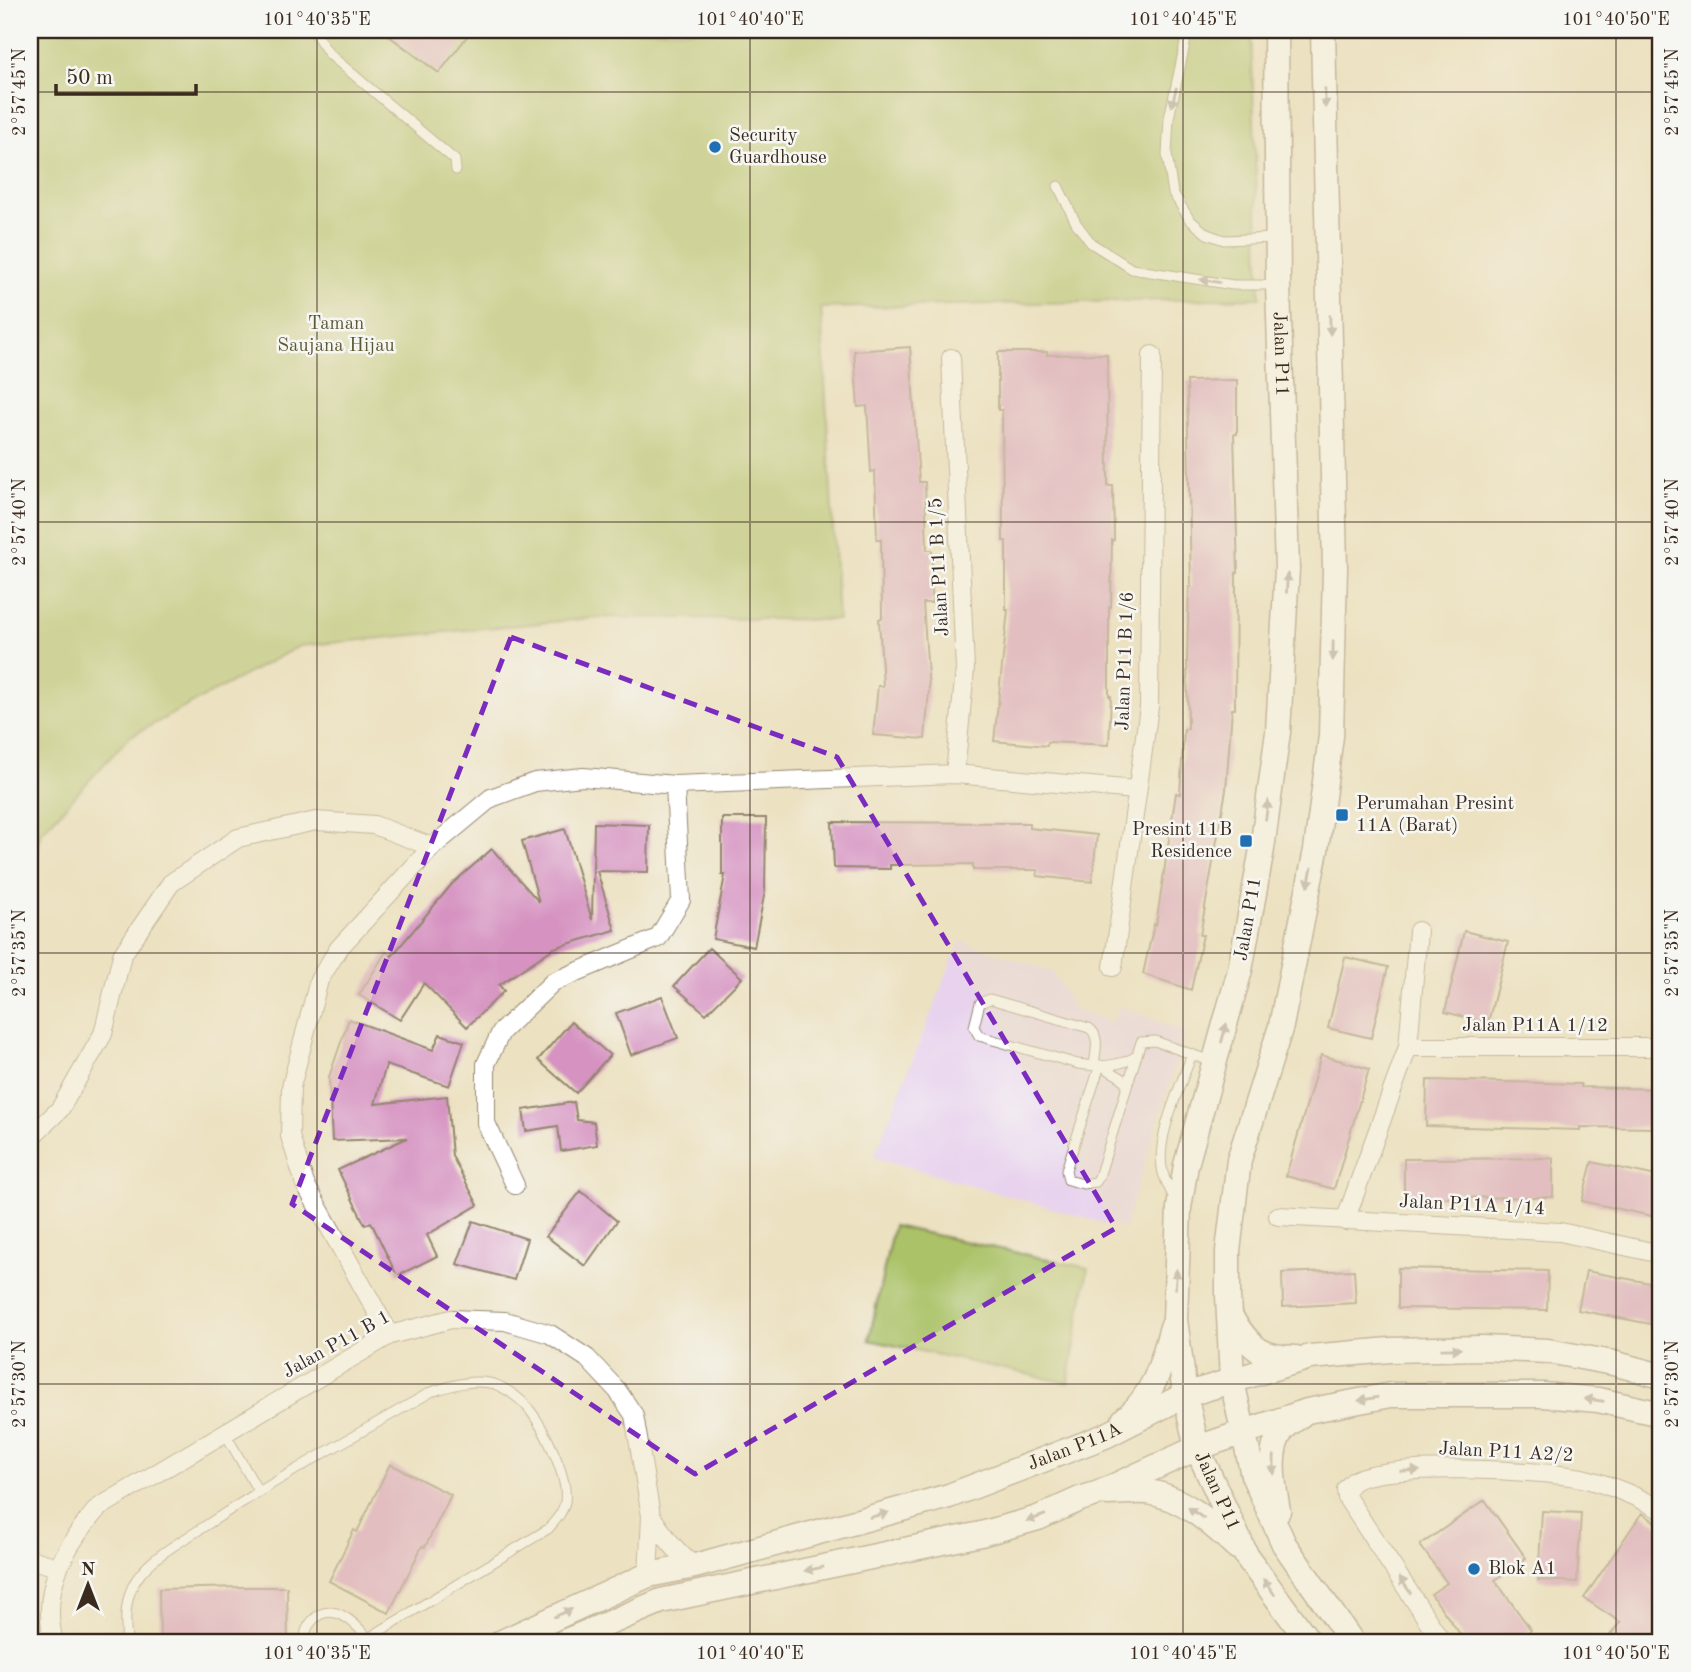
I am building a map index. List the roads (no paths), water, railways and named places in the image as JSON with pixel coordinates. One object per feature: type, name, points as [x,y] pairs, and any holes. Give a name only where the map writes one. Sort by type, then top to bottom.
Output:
[{"type":"main road","name":"Jalan P11","points":[[1276,30],[1278,285],[1287,569],[1278,732],[1262,849],[1240,971],[1204,1058],[1179,1208],[1175,1319],[1185,1395],[1197,1448],[1247,1558],[1309,1642]]},
{"type":"main road","name":"Jalan P11","points":[[1323,30],[1335,568],[1331,736],[1315,850],[1281,1026],[1239,1160],[1228,1251],[1232,1381],[1253,1475],[1284,1544],[1352,1642]]},
{"type":"main road","points":[[1230,1318],[1248,1344],[1264,1355],[1310,1357]]},
{"type":"main road","points":[[1105,1436],[1140,1406],[1158,1378],[1175,1319]]},
{"type":"main road","name":"Jalan P11A","points":[[502,1642],[648,1576],[695,1566],[949,1496],[1105,1436],[1185,1395],[1310,1357],[1390,1350],[1482,1348],[1548,1351],[1613,1363],[1661,1376]]},
{"type":"main road","points":[[564,1642],[662,1601],[981,1534],[1038,1518],[1197,1448],[1307,1410],[1391,1395],[1530,1395],[1598,1400],[1661,1414]]},
{"type":"main road","points":[[1284,1544],[1273,1481],[1274,1449],[1283,1429],[1307,1410]]},
{"type":"main road","points":[[1099,1493],[1149,1492],[1184,1505],[1211,1524],[1247,1558]]},
{"type":"street","name":"Jalan P11 B 1/6","points":[[1113,967],[1149,707],[1152,355]]},
{"type":"street","name":"Jalan P11 B 1/5","points":[[951,358],[965,669],[954,774]]},
{"type":"street","points":[[390,1335],[305,1184],[290,1136],[291,1087],[320,980],[339,948],[432,847],[491,798],[535,782],[583,777],[675,785],[954,774],[1136,790]]},
{"type":"street","points":[[515,1185],[486,1123],[486,1065],[501,1032],[553,982],[658,938],[681,900],[675,785]]},
{"type":"street","points":[[30,1138],[60,1109],[103,1034],[122,955],[171,883],[238,838],[316,821],[374,825],[432,847]]},
{"type":"street","points":[[1346,1221],[1408,1047],[1418,931]]},
{"type":"street","name":"Jalan P11A 1/12","points":[[1408,1047],[1661,1047]]},
{"type":"street","name":"Jalan P11A 1/14","points":[[1278,1216],[1560,1232],[1661,1254]]},
{"type":"street","name":"Jalan P11 B 1","points":[[53,1636],[52,1599],[57,1567],[74,1535],[98,1508],[390,1335],[451,1319],[505,1321],[550,1334],[587,1358],[617,1390],[634,1415],[651,1516],[648,1576]]},
{"type":"street","name":"Jalan P11 A2/2","points":[[1443,1642],[1347,1498],[1346,1489],[1354,1481],[1399,1471],[1490,1470],[1582,1478],[1645,1501],[1661,1510]]},
{"type":"street","name":"Jalan P11 B 1","points":[[651,1516],[670,1543],[695,1566]]},
{"type":"street","points":[[30,1559],[57,1567]]},
{"type":"lane","points":[[313,30],[330,54],[455,160],[456,170]]},
{"type":"lane","points":[[1188,30],[1169,118],[1167,155],[1173,193],[1190,220],[1207,234],[1224,240],[1278,238]]},
{"type":"lane","points":[[1058,186],[1076,223],[1091,243],[1132,269],[1233,285],[1278,285]]},
{"type":"lane","points":[[1135,1057],[1117,1065],[1097,1066],[1078,1065],[979,1036],[974,1027],[980,1003],[990,999],[1094,1031],[1097,1066],[1066,1170],[1068,1180],[1083,1184],[1096,1182],[1099,1177],[1141,1042],[1146,1040],[1204,1058]]},
{"type":"lane","points":[[1097,1066],[1122,1078],[1127,1085]]},
{"type":"lane","points":[[127,1642],[125,1622],[128,1600],[135,1582],[150,1563],[258,1491],[431,1392],[462,1383],[492,1384],[511,1393],[528,1408],[559,1463],[565,1482],[565,1503],[559,1517],[548,1529],[365,1640],[353,1620],[335,1612],[322,1613],[311,1622],[304,1635],[305,1642]]},
{"type":"lane","points":[[225,1433],[258,1491]]},
{"type":"lane","points":[[30,1641],[53,1636]]},
{"type":"place","name":"Security Guardhouse","points":[[715,147]]},
{"type":"place","name":"Perumahan Presint 11A (Barat)","points":[[1342,815]]},
{"type":"place","name":"Presint 11B Residence","points":[[1246,841]]},
{"type":"place","name":"Blok A1","points":[[1474,1569]]},
{"type":"park label","name":"Taman Saujana Hijau","points":[[336,335]]}]
